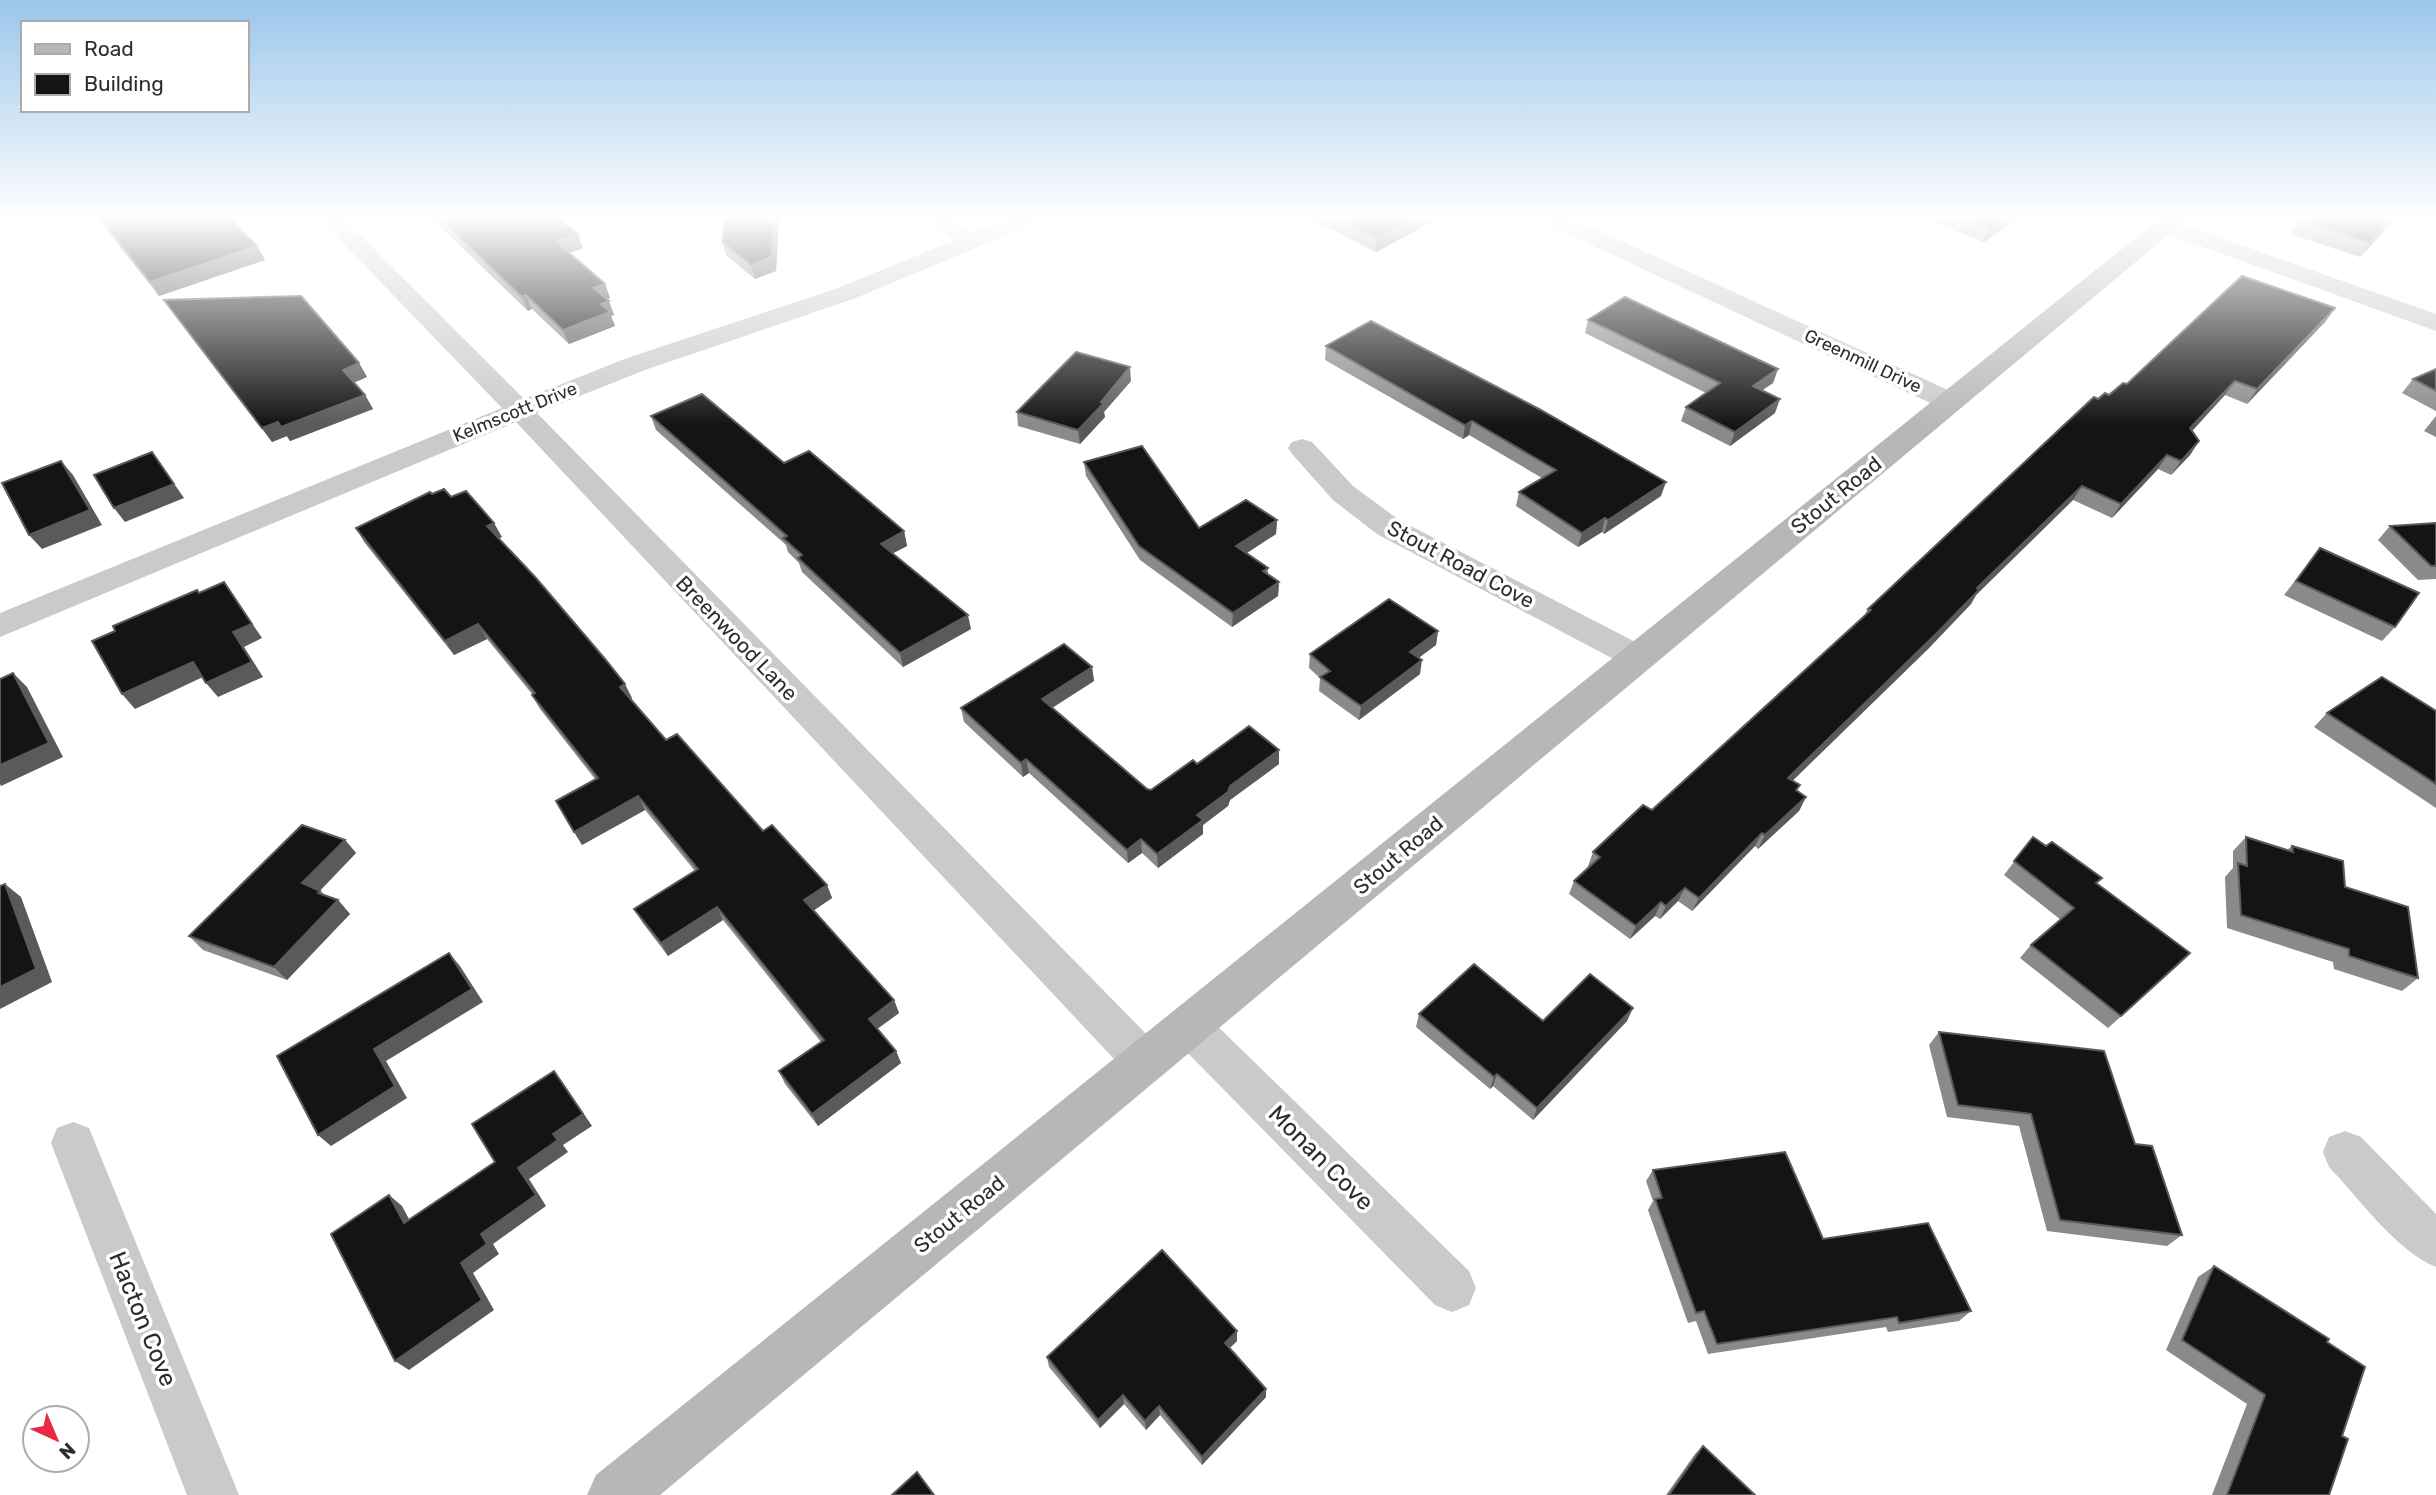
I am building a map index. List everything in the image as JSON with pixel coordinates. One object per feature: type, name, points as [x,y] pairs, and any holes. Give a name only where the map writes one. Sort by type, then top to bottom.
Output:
[{"type":"street","name":"Breenwood Lane","points":[[396,285],[1145,1062]]},
{"type":"street","name":"Kelmscott Drive","points":[[0,626],[519,410],[636,364],[867,285]]},
{"type":"street","name":"Greenmill Drive","points":[[1697,285],[1951,402]]},
{"type":"street","name":"Stout Road","points":[[616,1495],[1190,1027],[1637,657],[2095,285]]},
{"type":"street","points":[[2338,285],[2436,323]]},
{"type":"street","name":"Stout Road Cove","points":[[1302,448],[1343,493],[1388,527],[1637,657]]},
{"type":"street","name":"Monan Cove","points":[[1190,1027],[1452,1288]]},
{"type":"street","name":"Hacton Cove","points":[[73,1143],[213,1495]]},
{"type":"street","points":[[2345,1152],[2419,1230],[2436,1244]]},
{"type":"building","points":[[509,285],[603,285],[594,288],[609,301],[601,304],[610,312],[563,330],[526,295],[522,297]]},
{"type":"building","points":[[2233,285],[2267,285],[2335,308],[2257,389],[2235,381],[2190,428],[2199,441],[2181,461],[2167,455],[2121,504],[2082,486],[1977,588],[1979,590],[1936,634],[1788,778],[1800,785],[1796,790],[1806,797],[1765,835],[1762,833],[1699,898],[1685,888],[1666,906],[1661,902],[1636,926],[1574,881],[1600,857],[1593,852],[1643,805],[1652,810],[1871,610],[1868,609],[2094,397],[2098,399],[2105,393],[2109,395],[2123,383],[2127,384]]},
{"type":"building","points":[[301,296],[359,363],[343,370],[365,395],[281,427],[278,422],[262,428],[164,300]]},
{"type":"building","points":[[1625,297],[1778,369],[1753,386],[1780,399],[1735,432],[1686,407],[1720,383],[1588,320]]},
{"type":"building","points":[[1371,321],[1539,409],[1666,482],[1608,520],[1605,518],[1582,533],[1519,492],[1556,470],[1472,421],[1465,425],[1326,346]]},
{"type":"building","points":[[1076,352],[1130,367],[1101,402],[1104,403],[1078,430],[1017,412]]},
{"type":"building","points":[[2436,369],[2436,391],[2413,379]]},
{"type":"building","points":[[702,394],[784,463],[809,451],[904,531],[881,544],[968,615],[900,653],[798,558],[802,555],[783,538],[787,536],[651,416]]},
{"type":"building","points":[[1142,446],[1199,528],[1246,500],[1277,520],[1236,546],[1268,568],[1263,571],[1279,582],[1233,613],[1139,546],[1084,462]]},
{"type":"building","points":[[152,452],[174,484],[114,508],[94,475]]},
{"type":"building","points":[[61,461],[90,510],[29,535],[2,483]]},
{"type":"building","points":[[444,489],[451,497],[466,491],[494,523],[487,526],[536,578],[605,659],[625,684],[620,687],[666,740],[677,734],[763,831],[772,825],[827,885],[804,900],[894,1000],[869,1019],[896,1051],[812,1114],[779,1071],[824,1040],[717,907],[661,943],[634,909],[698,869],[638,796],[574,832],[556,801],[598,778],[532,695],[535,693],[478,624],[445,641],[356,528],[430,492],[432,494]]},
{"type":"building","points":[[2436,523],[2436,566],[2431,566],[2390,526]]},
{"type":"building","points":[[2320,548],[2419,593],[2395,627],[2296,581]]},
{"type":"building","points":[[224,582],[252,624],[233,632],[252,662],[206,683],[193,662],[122,694],[92,641],[115,631],[113,626],[197,590],[199,593]]},
{"type":"building","points":[[1389,599],[1438,631],[1410,652],[1422,660],[1361,706],[1320,677],[1330,671],[1310,654]]},
{"type":"building","points":[[1064,644],[1092,667],[1042,699],[1147,789],[1151,790],[1193,760],[1197,764],[1249,726],[1279,750],[1230,786],[1228,792],[1197,815],[1203,820],[1157,854],[1141,839],[1127,850],[1026,759],[1021,763],[961,708]]},
{"type":"building","points":[[13,673],[49,743],[0,765],[0,679]]},
{"type":"building","points":[[2382,677],[2436,711],[2436,784],[2327,713]]},
{"type":"building","points":[[302,825],[345,840],[302,883],[320,891],[318,893],[338,900],[274,967],[189,936]]},
{"type":"building","points":[[2033,837],[2046,846],[2052,842],[2102,878],[2096,883],[2190,953],[2121,1016],[2031,945],[2074,908],[2014,861]]},
{"type":"building","points":[[2246,837],[2293,852],[2292,846],[2343,861],[2345,887],[2408,907],[2418,978],[2349,956],[2349,949],[2241,915],[2238,863],[2247,866]]},
{"type":"building","points":[[5,884],[36,969],[0,987],[0,886]]},
{"type":"building","points":[[449,953],[472,989],[374,1049],[395,1086],[318,1135],[277,1056]]},
{"type":"building","points":[[1474,964],[1543,1021],[1590,974],[1633,1008],[1537,1108],[1497,1074],[1494,1077],[1419,1014]]},
{"type":"building","points":[[1939,1032],[2104,1051],[2135,1144],[2152,1146],[2182,1235],[2060,1220],[2031,1114],[1958,1105]]},
{"type":"building","points":[[554,1071],[583,1114],[553,1134],[558,1140],[518,1168],[536,1195],[481,1234],[487,1244],[461,1263],[482,1300],[395,1361],[331,1234],[389,1195],[404,1223],[495,1162],[472,1124]]},
{"type":"building","points":[[1785,1152],[1823,1239],[1928,1223],[1971,1311],[1899,1323],[1897,1317],[1717,1344],[1704,1311],[1696,1313],[1655,1199],[1662,1198],[1653,1170]]},
{"type":"building","points":[[1162,1250],[1237,1331],[1225,1343],[1266,1389],[1202,1457],[1159,1406],[1145,1421],[1123,1395],[1098,1420],[1047,1357]]},
{"type":"building","points":[[2214,1266],[2329,1339],[2327,1342],[2365,1367],[2342,1436],[2348,1439],[2329,1495],[2227,1495],[2265,1395],[2182,1340]]},
{"type":"building","points":[[1703,1446],[1755,1495],[1669,1495]]},
{"type":"building","points":[[917,1472],[934,1495],[892,1495]]}]
